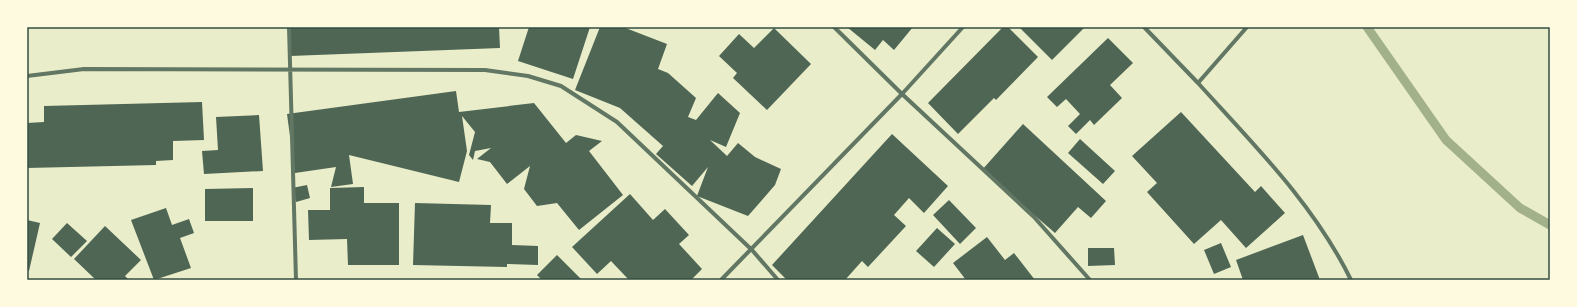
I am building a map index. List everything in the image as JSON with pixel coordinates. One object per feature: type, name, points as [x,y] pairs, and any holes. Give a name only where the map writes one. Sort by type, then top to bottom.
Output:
[{"type":"street","points":[[289,27],[296,280]]},
{"type":"street","points":[[834,27],[902,94],[1034,218],[1090,280]]},
{"type":"street","points":[[721,280],[752,250],[902,94],[963,27]]},
{"type":"street","points":[[1144,27],[1198,83],[1283,177],[1316,220],[1342,260],[1352,280]]},
{"type":"street","points":[[1198,83],[1246,27]]},
{"type":"street","points":[[27,76],[84,69],[486,70],[528,76],[561,86],[617,122],[752,250],[778,280]]},
{"type":"building","points":[[289,27],[499,27],[500,48],[290,56]]},
{"type":"building","points":[[529,27],[590,27],[573,79],[518,61]]},
{"type":"building","points":[[600,27],[623,27],[667,44],[658,69],[668,73],[696,98],[688,117],[696,120],[718,93],[740,113],[726,147],[710,140],[727,156],[738,143],[755,157],[781,169],[775,185],[748,216],[697,196],[708,167],[692,186],[656,154],[663,146],[620,108],[575,90]]},
{"type":"building","points":[[847,27],[913,27],[894,50],[883,40],[875,50]]},
{"type":"building","points":[[1003,27],[1008,27],[1038,57],[996,100],[994,98],[958,134],[928,103]]},
{"type":"building","points":[[1019,27],[1085,27],[1052,60]]},
{"type":"building","points":[[774,28],[811,64],[767,110],[733,78],[737,73],[719,56],[739,34],[754,48]]},
{"type":"building","points":[[1108,38],[1133,63],[1110,85],[1122,98],[1094,125],[1090,120],[1076,134],[1068,126],[1080,114],[1066,99],[1057,107],[1047,97]]},
{"type":"building","points":[[456,91],[459,112],[534,103],[566,143],[576,135],[602,141],[589,151],[623,195],[579,230],[557,203],[537,206],[524,189],[530,166],[507,184],[490,162],[477,159],[491,148],[475,151],[473,160],[469,155],[475,132],[462,116],[467,151],[459,182],[349,155],[353,184],[331,187],[336,167],[295,173],[287,114]]},
{"type":"building","points":[[202,102],[204,140],[173,141],[173,160],[156,161],[156,165],[27,168],[27,123],[44,122],[44,106]]},
{"type":"building","points":[[1181,112],[1255,192],[1261,186],[1285,213],[1246,248],[1221,220],[1194,244],[1147,192],[1157,183],[1132,156]]},
{"type":"building","points":[[259,115],[263,171],[204,174],[202,151],[218,150],[216,117]]},
{"type":"building","points":[[1023,124],[1106,201],[1091,218],[1078,207],[1055,233],[982,170]]},
{"type":"building","points":[[892,134],[948,186],[924,213],[909,198],[894,215],[906,226],[868,267],[862,261],[845,280],[787,280],[772,265]]},
{"type":"building","points":[[1080,139],[1115,171],[1103,184],[1068,153]]},
{"type":"building","points":[[307,185],[310,198],[296,202],[292,188]]},
{"type":"building","points":[[364,187],[364,203],[399,203],[399,265],[348,265],[347,239],[309,240],[308,210],[330,210],[330,188]]},
{"type":"building","points":[[253,188],[253,221],[205,221],[205,189]]},
{"type":"building","points":[[630,194],[653,220],[665,209],[689,235],[679,244],[702,269],[691,280],[629,280],[611,261],[597,274],[572,247]]},
{"type":"building","points":[[949,200],[976,228],[960,244],[933,215]]},
{"type":"building","points":[[415,203],[491,205],[490,223],[512,223],[512,245],[538,246],[538,265],[507,264],[507,267],[413,265]]},
{"type":"building","points":[[166,208],[172,225],[189,219],[194,233],[180,238],[191,268],[154,280],[131,220]]},
{"type":"building","points":[[27,220],[40,223],[29,271],[27,270]]},
{"type":"building","points":[[67,223],[87,241],[71,257],[52,239]]},
{"type":"building","points":[[105,226],[141,260],[125,276],[129,280],[96,280],[74,259]]},
{"type":"building","points":[[937,228],[955,244],[934,267],[916,251]]},
{"type":"building","points":[[1303,235],[1320,280],[1243,280],[1236,260]]},
{"type":"building","points":[[987,237],[1005,260],[1014,253],[1035,280],[966,280],[953,263]]},
{"type":"building","points":[[1221,243],[1231,267],[1214,274],[1204,250]]},
{"type":"building","points":[[1088,248],[1114,248],[1115,265],[1088,266]]},
{"type":"building","points":[[557,255],[582,280],[542,280],[537,275]]},
{"type":"waterway","points":[[1367,27],[1446,140],[1520,208],[1550,225]]}]
